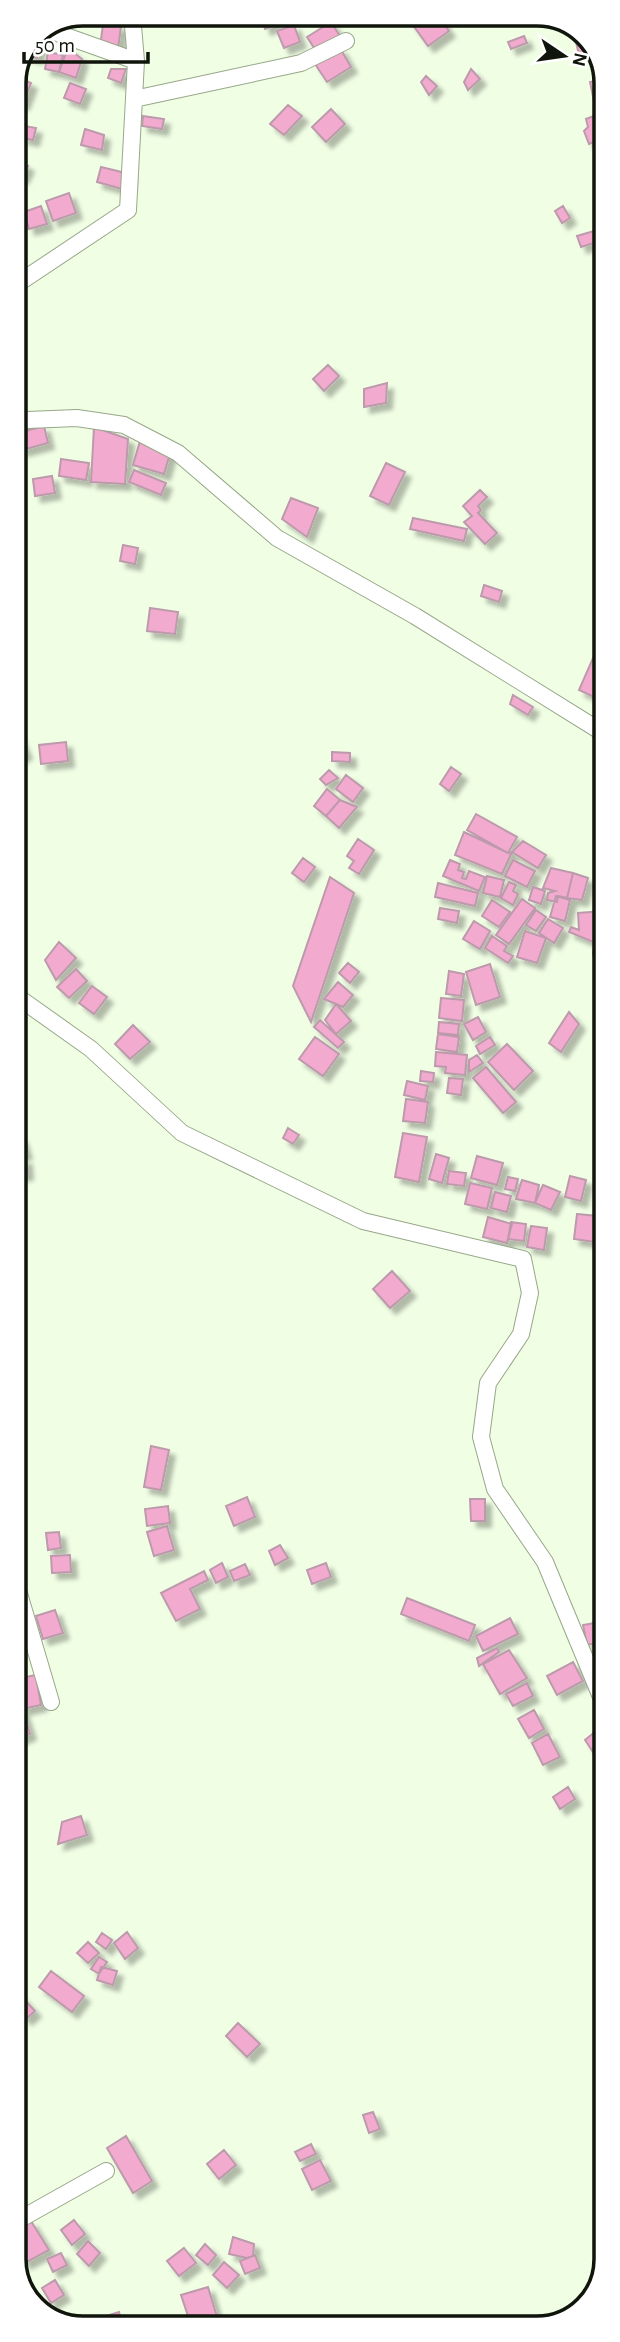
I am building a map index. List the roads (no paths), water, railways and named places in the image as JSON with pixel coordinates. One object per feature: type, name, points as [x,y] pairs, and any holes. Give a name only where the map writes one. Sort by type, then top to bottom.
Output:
[{"type":"street","points":[[26,278],[128,210],[136,61],[133,26]]},
{"type":"street","points":[[57,33],[136,61]]},
{"type":"street","points":[[134,99],[301,63],[346,41]]},
{"type":"street","points":[[26,420],[77,418],[124,425],[178,453],[277,538],[415,617],[594,727]]},
{"type":"street","points":[[26,1003],[91,1049],[182,1133],[363,1221],[523,1259],[530,1293],[521,1334],[488,1383],[481,1437],[495,1489],[545,1562],[594,1680]]},
{"type":"street","points":[[26,1617],[51,1702]]},
{"type":"street","points":[[26,2216],[106,2171]]}]
